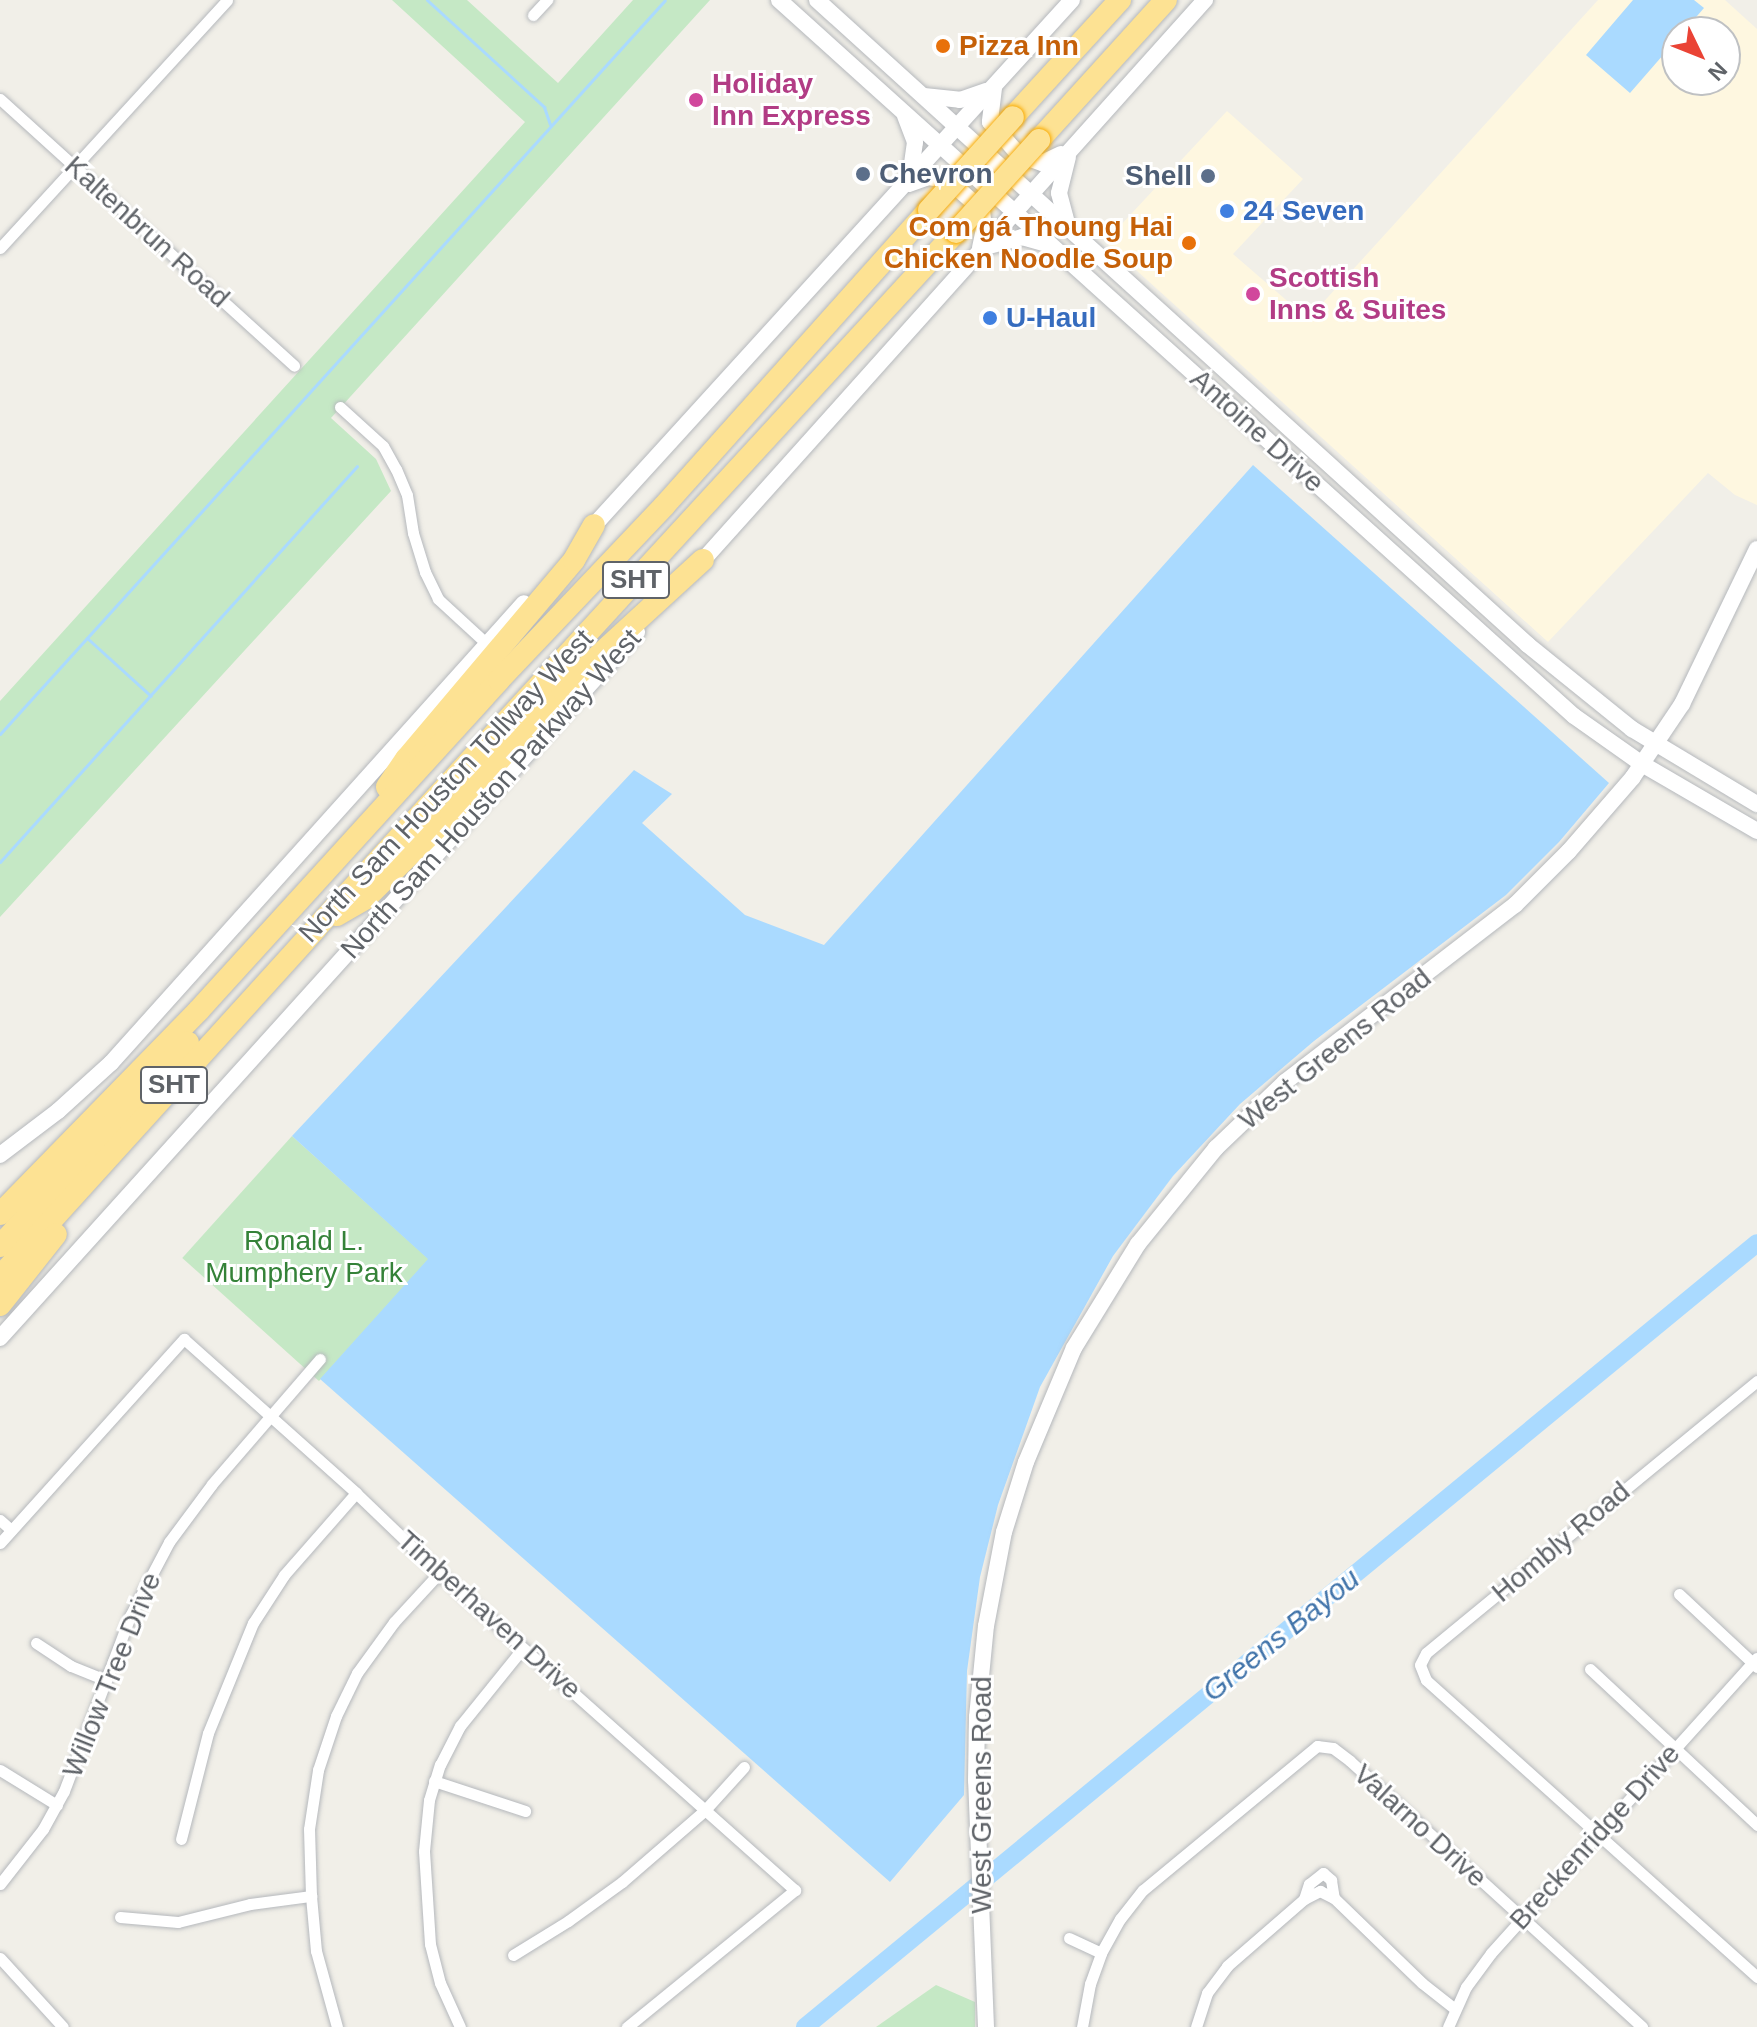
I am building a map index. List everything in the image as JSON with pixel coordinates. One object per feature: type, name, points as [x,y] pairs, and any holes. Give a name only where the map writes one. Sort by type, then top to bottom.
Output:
[{"type":"highway","name":"North Sam Houston Tollway West","points":[[0,1214],[199,1010],[664,506],[1120,0]]},
{"type":"highway","name":"North Sam Houston Tollway West","points":[[0,1277],[1166,0]]},
{"type":"highway","name":"North Sam Houston Tollway West","points":[[0,1246],[500,698],[632,548],[664,506]]},
{"type":"highway","points":[[341,856],[406,759],[574,560],[594,525]]},
{"type":"highway","points":[[316,928],[366,898],[451,814],[562,689],[703,560]]},
{"type":"highway","name":"North Sam Houston Tollway West","points":[[0,1305],[69,1217],[84,1185]]},
{"type":"main road","name":"Antoine Drive","points":[[817,0],[1528,645],[1607,710],[1656,745],[1757,804]]},
{"type":"main road","points":[[0,1155],[58,1111],[111,1063],[594,525],[1072,0]]},
{"type":"main road","name":"North Sam Houston Parkway West","points":[[0,1338],[1205,0]]},
{"type":"main road","name":"Antoine Drive","points":[[786,2],[1050,245],[1574,716],[1642,764],[1757,831]]},
{"type":"main road","points":[[922,96],[974,99],[994,86]]},
{"type":"main road","points":[[994,86],[990,122],[1019,155],[1042,163],[1071,148]]},
{"type":"main road","points":[[903,111],[915,142],[906,183]]},
{"type":"main road","points":[[1071,148],[1059,194],[1060,207],[1072,232]]},
{"type":"main road","points":[[906,183],[928,177],[948,180],[982,210],[984,229],[980,250]]},
{"type":"main road","points":[[980,250],[1007,239],[1022,237],[1050,245]]},
{"type":"main road","points":[[1148,333],[1164,316]]},
{"type":"main road","points":[[1270,443],[1286,426]]},
{"type":"main road","points":[[1390,551],[1405,534]]},
{"type":"main road","name":"West Greens Road","points":[[986,2027],[977,1717],[986,1626],[1011,1509],[1043,1415],[1098,1305],[1168,1204],[1250,1114],[1322,1052],[1515,905],[1569,851],[1642,764],[1682,704],[1757,549]]},
{"type":"main road","points":[[1512,662],[1528,645]]},
{"type":"street","points":[[0,248],[227,0]]},
{"type":"street","points":[[533,15],[547,0]]},
{"type":"street","name":"Kaltenbrun Road","points":[[0,99],[294,366]]},
{"type":"street","points":[[340,407],[383,446],[396,469],[407,495],[413,533],[425,572],[438,599],[487,644]]},
{"type":"street","name":"Timberhaven Drive","points":[[11,1530],[184,1339],[356,1493],[439,1573],[795,1890],[627,2027]]},
{"type":"street","name":"Willow Tree Drive","points":[[0,1884],[31,1848],[57,1805],[130,1616],[169,1542],[212,1484],[320,1359]]},
{"type":"street","name":"Hombly Road","points":[[1596,1835],[1426,1680],[1420,1665],[1426,1653],[1757,1381]]},
{"type":"street","points":[[181,1839],[208,1733],[253,1623],[284,1575],[356,1493]]},
{"type":"street","points":[[0,1520],[11,1530],[0,1543]]},
{"type":"street","points":[[337,2027],[316,1951],[309,1829],[314,1791],[336,1716],[371,1651],[439,1573]]},
{"type":"street","points":[[1679,1594],[1755,1663]]},
{"type":"street","points":[[36,1643],[71,1666],[106,1680]]},
{"type":"street","points":[[460,2027],[440,1983],[427,1917],[425,1824],[434,1781],[460,1726],[523,1648]]},
{"type":"street","name":"Breckenridge Drive","points":[[1448,2027],[1473,1976],[1521,1917],[1755,1663]]},
{"type":"street","points":[[1590,1669],[1757,1825]]},
{"type":"street","name":"Valarno Drive","points":[[1101,1953],[1120,1919],[1143,1890],[1299,1759],[1317,1746],[1333,1748],[1642,2027]]},
{"type":"street","points":[[513,1955],[595,1903],[705,1810],[744,1767]]},
{"type":"street","points":[[0,1770],[57,1805]]},
{"type":"street","points":[[434,1781],[525,1811]]},
{"type":"street","points":[[1596,1835],[1757,1977]]},
{"type":"street","points":[[1304,1899],[1309,1884],[1323,1873],[1331,1880],[1334,1898]]},
{"type":"street","points":[[1196,2027],[1215,1979],[1304,1899],[1320,1891],[1334,1898],[1422,1983],[1455,2009]]},
{"type":"street","points":[[120,1917],[178,1922],[250,1904],[311,1896]]},
{"type":"street","points":[[1069,1938],[1101,1953],[1086,1998],[1082,2027]]},
{"type":"street","points":[[0,1958],[63,2027]]},
{"type":"shaded area","points":[[1598,0],[1725,0],[1757,29],[1757,505],[1735,495],[1708,473],[1548,642],[1105,242],[1227,111],[1303,179],[1233,254],[1308,319]]},
{"type":"green space","points":[[392,0],[467,0],[558,83],[633,0],[710,0],[331,418],[376,459],[391,491],[0,917],[0,701],[525,122]]},
{"type":"green space","name":"Ronald L. Mumphery Park","points":[[292,1136],[429,1259],[319,1381],[182,1258]]},
{"type":"green space","points":[[936,1985],[975,2002],[975,2027],[876,2027]]},
{"type":"water","points":[[1633,0],[1694,0],[1704,8],[1697,16],[1661,16],[1661,57],[1630,93],[1586,55]]},
{"type":"water","points":[[1253,465],[1609,783],[1559,842],[1506,895],[1314,1041],[1240,1104],[1173,1176],[1113,1256],[1040,1387],[998,1505],[980,1577],[967,1671],[964,1795],[890,1882],[320,1379],[428,1259],[292,1136],[634,770],[672,794],[642,823],[745,915],[824,945]]},
{"type":"waterway","points":[[427,0],[544,107],[550,124]]},
{"type":"waterway","points":[[0,734],[665,0]]},
{"type":"waterway","points":[[0,862],[357,466]]},
{"type":"waterway","points":[[87,638],[151,696]]},
{"type":"waterway","name":"Greens Bayou","points":[[805,2027],[1757,1243]]},
{"type":"place","name":"Pizza Inn","points":[[943,46]]},
{"type":"place","name":"Holiday Inn Express","points":[[696,100]]},
{"type":"place","name":"Chevron","points":[[863,174]]},
{"type":"place","name":"Shell","points":[[1208,176]]},
{"type":"place","name":"24 Seven","points":[[1227,211]]},
{"type":"place","name":"Com gá Thoung Hai Chicken Noodle Soup","points":[[1189,243]]},
{"type":"place","name":"Scottish Inns & Suites","points":[[1253,294]]},
{"type":"place","name":"U-Haul","points":[[990,318]]}]
